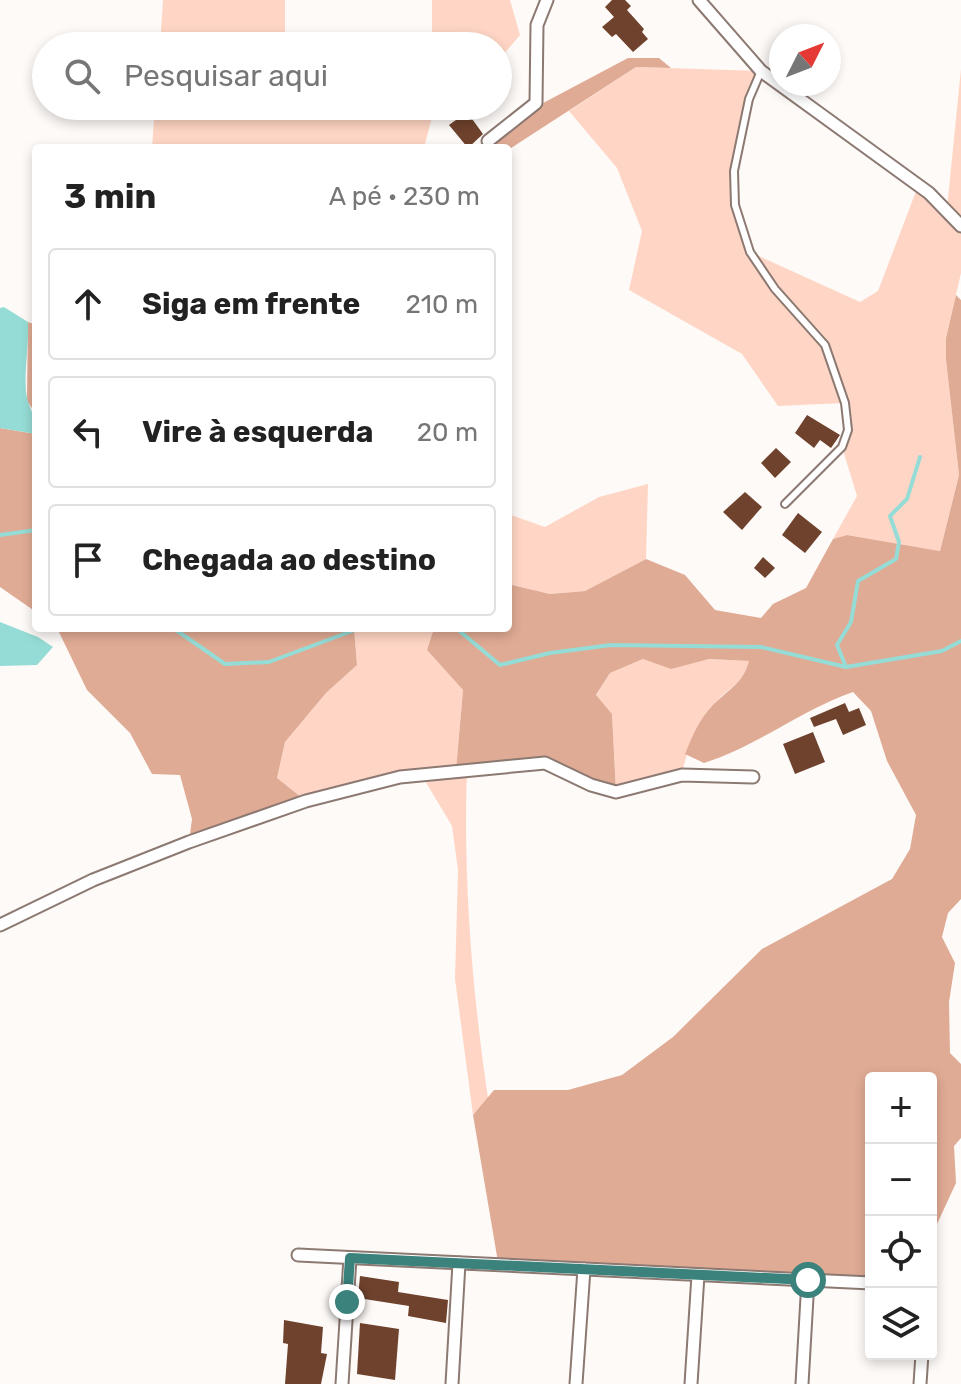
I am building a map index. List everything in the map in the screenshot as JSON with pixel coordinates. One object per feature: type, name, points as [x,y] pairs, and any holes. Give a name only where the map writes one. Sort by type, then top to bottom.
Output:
[{"type":"street","points":[[488,141],[536,103],[537,25],[547,0]]},
{"type":"street","points":[[699,0],[761,71],[929,193],[961,226]]},
{"type":"street","points":[[0,925],[93,880],[189,842],[306,801],[400,777],[545,763],[591,785],[616,792],[682,775],[753,777]]},
{"type":"street","points":[[298,1255],[865,1283]]},
{"type":"street","points":[[342,1384],[350,1258]]},
{"type":"street","points":[[452,1384],[459,1263]]},
{"type":"street","points":[[576,1384],[584,1269]]},
{"type":"street","points":[[691,1384],[698,1275]]},
{"type":"street","points":[[802,1384],[808,1280]]},
{"type":"street","points":[[920,1384],[922,1360]]},
{"type":"lane","points":[[761,71],[749,99],[734,171],[735,205],[750,252],[775,289],[825,345],[845,403],[848,430],[842,447],[785,504]]},
{"type":"shaded area","points":[[163,0],[285,0],[285,32],[161,32]]},
{"type":"shaded area","points":[[432,0],[510,0],[520,35],[512,44],[512,32],[432,32]]},
{"type":"shaded area","points":[[628,58],[659,58],[671,68],[636,67],[512,147],[512,144],[482,144],[530,110]]},
{"type":"shaded area","points":[[636,67],[761,71],[743,119],[734,171],[736,210],[750,252],[860,302],[878,291],[918,186],[947,208],[961,69],[961,273],[946,338],[959,475],[940,551],[847,535],[833,539],[857,496],[842,447],[848,430],[845,403],[778,406],[742,354],[629,290],[642,231],[617,168],[569,111]]},
{"type":"shaded area","points":[[154,120],[431,120],[425,144],[152,144]]},
{"type":"shaded area","points":[[956,295],[961,300],[961,899],[948,913],[942,937],[955,963],[949,1002],[950,1053],[961,1064],[961,1138],[954,1146],[956,1183],[937,1224],[937,1072],[865,1072],[865,1278],[498,1262],[473,1115],[494,1090],[568,1090],[622,1075],[673,1037],[762,949],[892,879],[910,849],[916,815],[887,761],[871,711],[853,692],[815,708],[724,756],[704,763],[685,754],[704,715],[739,680],[749,661],[709,659],[671,669],[643,659],[610,673],[596,695],[612,714],[616,792],[545,763],[456,770],[463,690],[427,650],[433,632],[512,632],[512,585],[550,594],[585,591],[646,559],[685,575],[715,610],[761,618],[773,604],[806,588],[833,539],[847,535],[940,551],[959,475],[946,338]]},
{"type":"shaded area","points":[[28,322],[32,324],[32,408],[27,401]]},
{"type":"shaded area","points":[[0,428],[32,433],[32,609],[0,587]]},
{"type":"shaded area","points":[[648,484],[646,559],[585,591],[550,594],[512,585],[512,515],[545,527],[599,497]]},
{"type":"shaded area","points":[[59,632],[354,632],[357,665],[326,693],[285,742],[277,778],[306,801],[189,842],[192,819],[180,775],[152,774],[130,733],[87,690]]},
{"type":"shaded area","points":[[354,632],[433,632],[427,650],[463,690],[456,770],[467,769],[466,851],[470,934],[488,1098],[473,1115],[455,979],[458,870],[452,826],[421,774],[306,801],[277,778],[285,742],[326,693],[357,665]]},
{"type":"shaded area","points":[[643,659],[671,668],[709,659],[750,661],[742,677],[719,699],[703,721],[690,747],[682,775],[616,792],[612,714],[596,696],[610,673]]},
{"type":"water","points":[[4,307],[28,322],[26,392],[32,413],[32,433],[0,428],[0,308]]},
{"type":"water","points":[[0,622],[38,637],[53,647],[37,665],[0,666]]},
{"type":"building","points":[[612,0],[625,0],[631,6],[627,10],[644,29],[642,32],[648,39],[633,52],[616,34],[612,37],[602,27],[614,17],[605,7]]},
{"type":"building","points":[[456,120],[473,120],[483,134],[472,144],[465,144],[449,125]]},
{"type":"building","points":[[807,415],[840,435],[831,448],[820,440],[814,448],[795,433]]},
{"type":"building","points":[[776,448],[791,462],[775,478],[761,463]]},
{"type":"building","points":[[745,492],[762,507],[742,530],[723,512]]},
{"type":"building","points":[[798,513],[822,532],[805,553],[782,535]]},
{"type":"building","points":[[763,557],[775,568],[765,578],[754,568]]},
{"type":"building","points":[[845,703],[849,712],[859,708],[866,725],[843,735],[836,719],[814,727],[810,718]]},
{"type":"building","points":[[813,732],[825,762],[795,774],[783,744]]},
{"type":"building","points":[[360,1276],[399,1282],[398,1292],[448,1300],[446,1323],[408,1316],[409,1306],[358,1298]]},
{"type":"building","points":[[284,1320],[323,1327],[321,1353],[327,1354],[321,1384],[285,1384],[288,1344],[283,1343]]},
{"type":"building","points":[[360,1323],[399,1329],[395,1380],[357,1374]]},
{"type":"waterway","points":[[846,667],[837,645],[851,622],[858,581],[896,559],[899,542],[890,516],[907,499],[920,457]]},
{"type":"waterway","points":[[0,535],[32,531]]},
{"type":"waterway","points":[[179,632],[225,664],[269,662],[349,632]]},
{"type":"waterway","points":[[461,632],[500,665],[550,653],[611,645],[761,647],[846,667],[942,651],[961,641]]},
{"type":"route","points":[[347,1302],[350,1258],[808,1280]]}]
